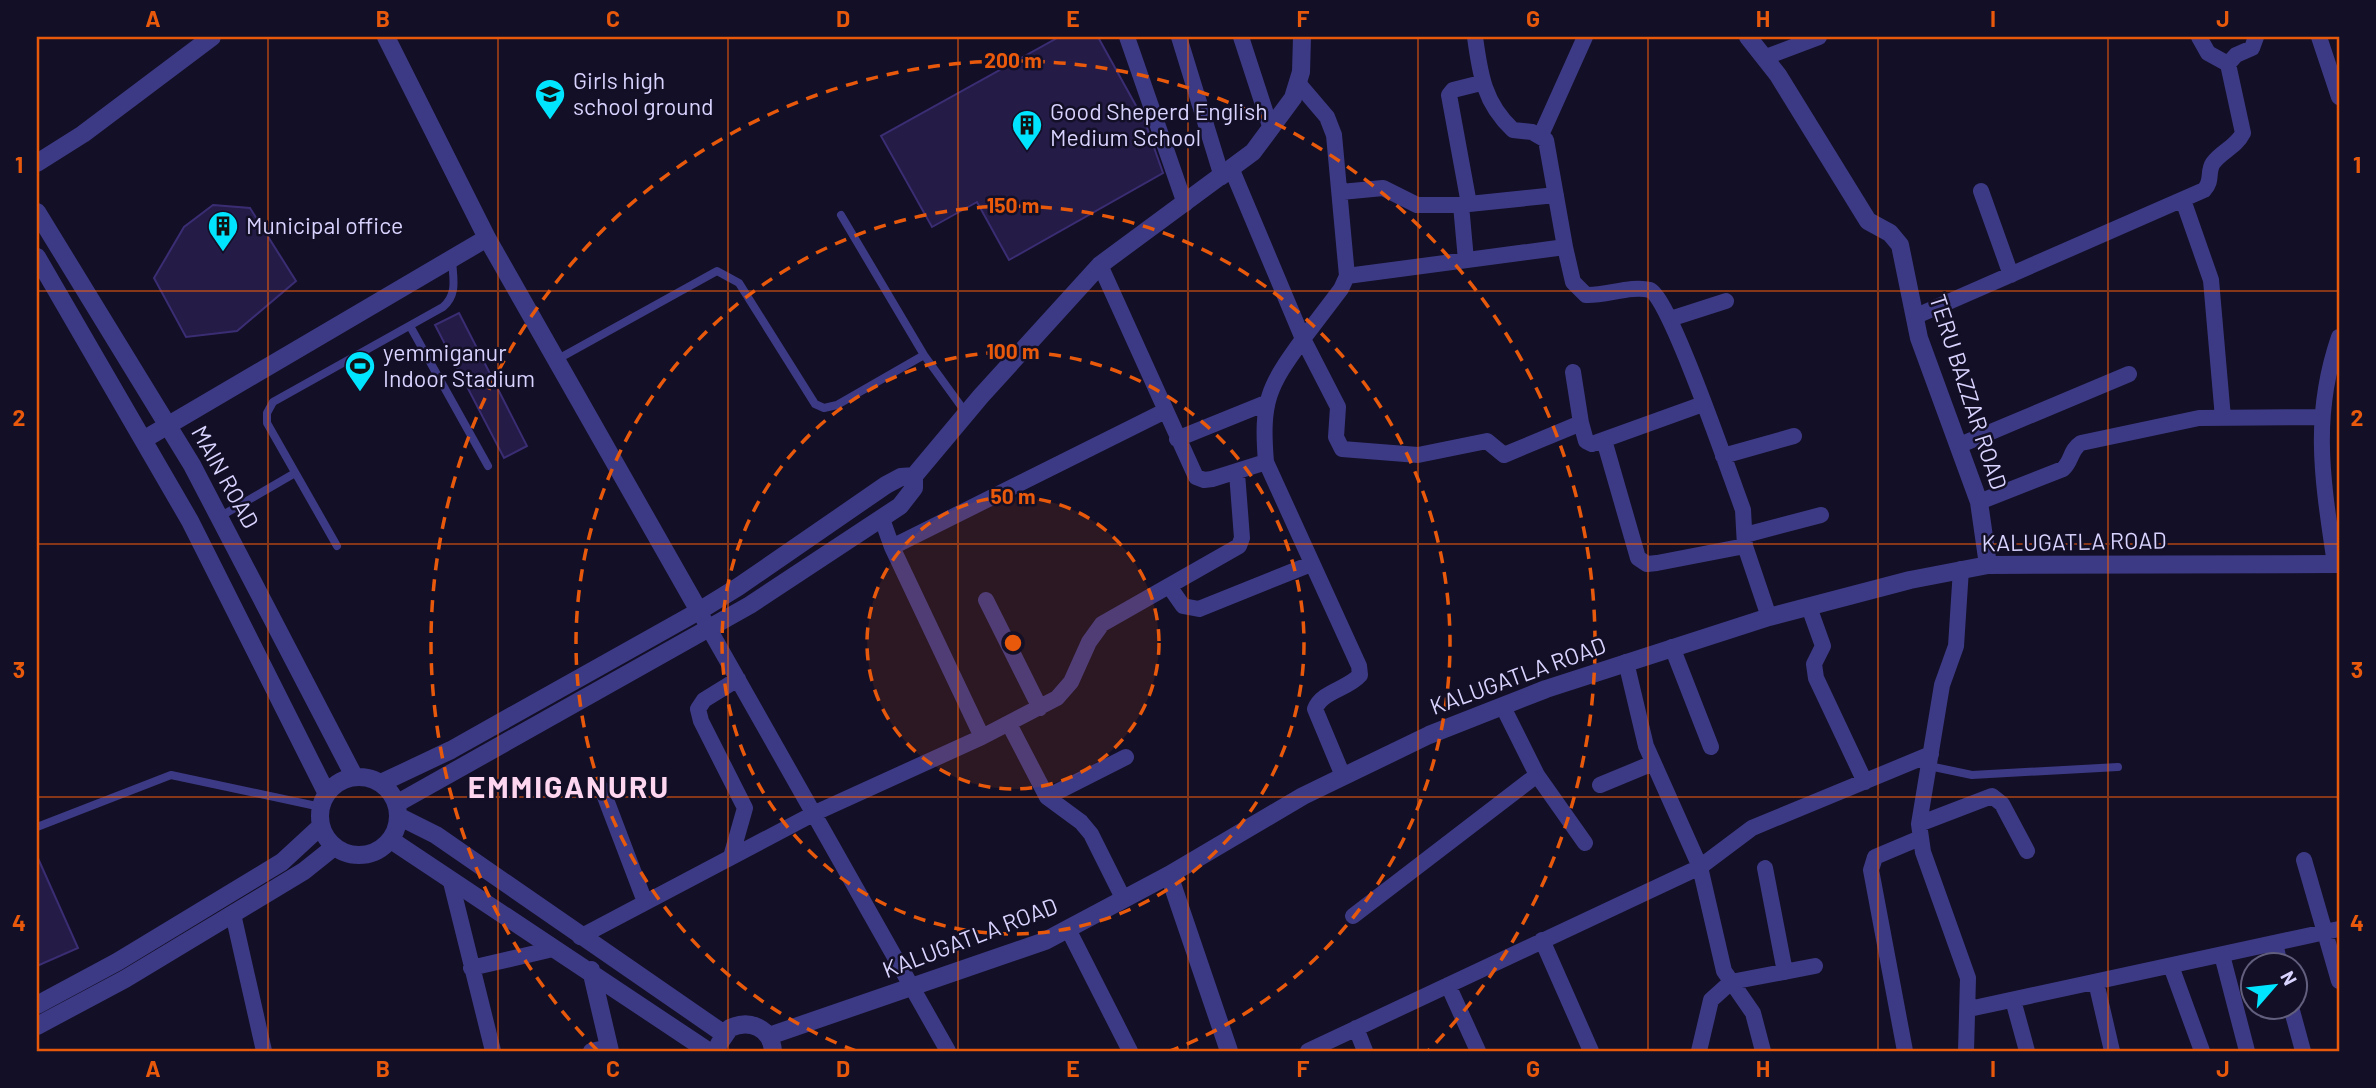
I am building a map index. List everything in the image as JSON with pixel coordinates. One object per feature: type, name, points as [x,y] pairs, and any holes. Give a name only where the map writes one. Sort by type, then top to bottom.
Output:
[{"type":"street","points":[[386,37],[487,238],[948,1051]]},
{"type":"street","points":[[1127,37],[1185,204]]},
{"type":"street","points":[[1179,37],[1227,173],[1303,339],[1338,407],[1336,437],[1342,449],[1418,455],[1487,441],[1504,455],[1581,423]]},
{"type":"street","points":[[1241,37],[1271,129]]},
{"type":"street","points":[[398,810],[709,629],[882,519],[908,498],[914,488],[914,476],[1100,265],[1227,173],[1271,129],[1293,97],[1298,83],[1302,37]]},
{"type":"street","points":[[1475,37],[1481,83],[1494,109],[1513,130],[1541,135]]},
{"type":"street","points":[[1541,135],[1585,37]]},
{"type":"street","name":"TERU BAZZAR ROAD","points":[[1748,37],[1766,57],[1868,220],[1890,233],[1900,246],[1914,317],[1979,502],[1988,565]]},
{"type":"street","points":[[1766,57],[1819,37]]},
{"type":"street","points":[[1914,317],[2183,200],[2208,186],[2213,163],[2235,145],[2243,133],[2228,64],[2208,53],[2199,37]]},
{"type":"street","points":[[2228,64],[2236,55],[2252,48],[2256,37]]},
{"type":"street","points":[[2319,37],[2339,97]]},
{"type":"street","points":[[37,163],[83,134],[203,39]]},
{"type":"street","points":[[1298,83],[1327,117],[1338,150],[1347,276],[1341,289],[1276,375],[1266,403],[1264,433],[1266,462],[1360,675],[1354,682],[1324,698],[1315,709],[1343,776]]},
{"type":"street","points":[[1466,260],[1465,205],[1449,95],[1453,90],[1481,83]]},
{"type":"street","points":[[1541,135],[1549,149],[1564,247],[1573,282],[1579,290],[1595,295],[1654,291],[1670,319],[1743,510],[1745,540],[1769,617]]},
{"type":"street","points":[[1341,192],[1383,188],[1417,205],[1465,205],[1556,195]]},
{"type":"street","points":[[1981,191],[2011,275]]},
{"type":"street","points":[[2183,200],[2211,280],[2223,418]]},
{"type":"street","name":"MAIN ROAD","points":[[37,212],[221,516],[354,776]]},
{"type":"street","points":[[143,440],[487,238]]},
{"type":"street","points":[[1347,276],[1564,247]]},
{"type":"street","points":[[37,257],[195,532],[324,801],[321,826],[334,847],[358,856],[382,849],[391,840],[398,810],[381,783]]},
{"type":"street","points":[[1100,265],[1196,477],[1204,480],[1237,473],[1266,462]]},
{"type":"street","points":[[1670,319],[1726,301]]},
{"type":"street","points":[[2337,564],[2320,457],[2322,417],[2339,337]]},
{"type":"street","points":[[1573,372],[1586,442],[1592,444],[1703,404]]},
{"type":"street","points":[[1960,446],[2129,374]]},
{"type":"street","points":[[1177,439],[1266,403]]},
{"type":"street","points":[[892,547],[1165,411]]},
{"type":"street","points":[[1979,502],[2063,469],[2068,465],[2075,447],[2081,443],[2199,418],[2322,417]]},
{"type":"street","points":[[1723,456],[1794,436]]},
{"type":"street","points":[[1604,440],[1638,558],[1647,564],[1745,540],[1821,515]]},
{"type":"street","points":[[580,937],[815,813],[1009,724],[1040,708],[1066,690],[1088,642],[1102,624],[1239,546],[1242,538],[1237,473]]},
{"type":"street","points":[[324,801],[342,780],[354,776],[381,783],[451,750],[699,611],[887,485],[901,477],[914,476]]},
{"type":"street","points":[[882,519],[892,547],[982,737]]},
{"type":"street","points":[[1169,586],[1183,606],[1199,610],[1311,564]]},
{"type":"street","name":"KALUGATLA ROAD","points":[[398,810],[601,951],[721,1043],[730,1028],[747,1023],[755,1025],[771,1044],[911,987],[1045,941],[1343,776],[1429,735],[1626,662],[1769,617],[1961,569],[1988,565],[2337,564]]},
{"type":"street","points":[[1961,569],[1956,646],[1942,685],[1920,831],[1963,957],[1970,993],[1966,1051]]},
{"type":"street","points":[[986,600],[1040,708]]},
{"type":"street","points":[[1809,607],[1823,646],[1814,664],[1816,678],[1865,782]]},
{"type":"street","points":[[1672,648],[1711,747]]},
{"type":"street","points":[[1626,662],[1641,730],[1700,867],[1721,960],[1731,982],[1752,1013],[1763,1051]]},
{"type":"street","points":[[731,857],[745,808],[701,721],[698,709],[704,700],[738,679]]},
{"type":"street","points":[[1503,707],[1537,775],[1585,843]]},
{"type":"street","points":[[1009,724],[1047,797],[1081,822],[1091,834],[1123,898]]},
{"type":"street","points":[[1047,797],[1126,758]]},
{"type":"street","points":[[1308,1051],[1700,867],[1752,828],[1865,782],[1930,760]]},
{"type":"street","points":[[1600,785],[1653,763]]},
{"type":"street","points":[[1353,916],[1537,775]]},
{"type":"street","points":[[603,789],[645,902]]},
{"type":"street","points":[[1905,1051],[1871,870],[1875,857],[1920,831],[1992,796],[2002,804],[2027,851]]},
{"type":"street","points":[[37,1005],[117,962],[282,862],[321,826]]},
{"type":"street","points":[[391,840],[708,1051]]},
{"type":"street","points":[[37,1026],[85,1002],[233,914],[303,871],[334,847]]},
{"type":"street","points":[[2305,860],[2333,931],[2339,981]]},
{"type":"street","points":[[1765,868],[1785,972]]},
{"type":"street","points":[[1168,875],[1229,1051]]},
{"type":"street","points":[[451,882],[493,1051]]},
{"type":"street","points":[[233,914],[264,1051]]},
{"type":"street","points":[[1068,929],[1130,1051]]},
{"type":"street","points":[[1969,1009],[2333,931]]},
{"type":"street","points":[[1542,940],[1591,1051]]},
{"type":"street","points":[[2275,943],[2277,951]]},
{"type":"street","points":[[471,968],[553,949]]},
{"type":"street","points":[[601,951],[589,973],[603,1050]]},
{"type":"street","points":[[2222,955],[2247,1051]]},
{"type":"street","points":[[2171,966],[2202,1051]]},
{"type":"street","points":[[1699,1051],[1711,1000],[1731,982],[1815,967]]},
{"type":"street","points":[[2096,982],[2112,1051]]},
{"type":"street","points":[[1448,985],[1478,1051]]},
{"type":"street","points":[[2013,1000],[2027,1051]]},
{"type":"street","points":[[2295,1021],[2303,1051]]},
{"type":"street","points":[[1356,1028],[1365,1051]]},
{"type":"lane","points":[[841,215],[924,355],[966,414]]},
{"type":"lane","points":[[337,546],[267,423],[267,413],[273,402],[410,326],[451,300],[454,288],[452,259]]},
{"type":"lane","points":[[558,359],[717,271],[739,283],[808,397],[824,408],[837,405],[924,355]]},
{"type":"lane","points":[[410,326],[488,466]]},
{"type":"lane","points":[[221,516],[295,473]]},
{"type":"lane","points":[[1930,760],[1972,775],[2118,766]]},
{"type":"lane","points":[[37,827],[157,778],[171,775],[324,801]]},
{"type":"building","name":"Good Sheperd English Medium School","points":[[1059,37],[1098,37],[1145,122],[1163,173],[1009,260],[977,202],[932,227],[881,136]]},
{"type":"building","name":"Municipal office","points":[[213,205],[250,208],[296,281],[237,331],[186,337],[154,278],[184,227]]},
{"type":"building","points":[[459,313],[527,446],[504,458],[435,325]]},
{"type":"building","points":[[37,856],[78,948],[37,966]]},
{"type":"place","name":"Girls high school ground","points":[[550,121]]},
{"type":"place","name":"Good Sheperd English Medium School","points":[[1027,152]]},
{"type":"place","name":"Municipal office","points":[[223,253]]},
{"type":"place","name":"yemmiganur Indoor Stadium","points":[[360,393]]},
{"type":"district","name":"EMMIGANURU","points":[[569,788]]}]
